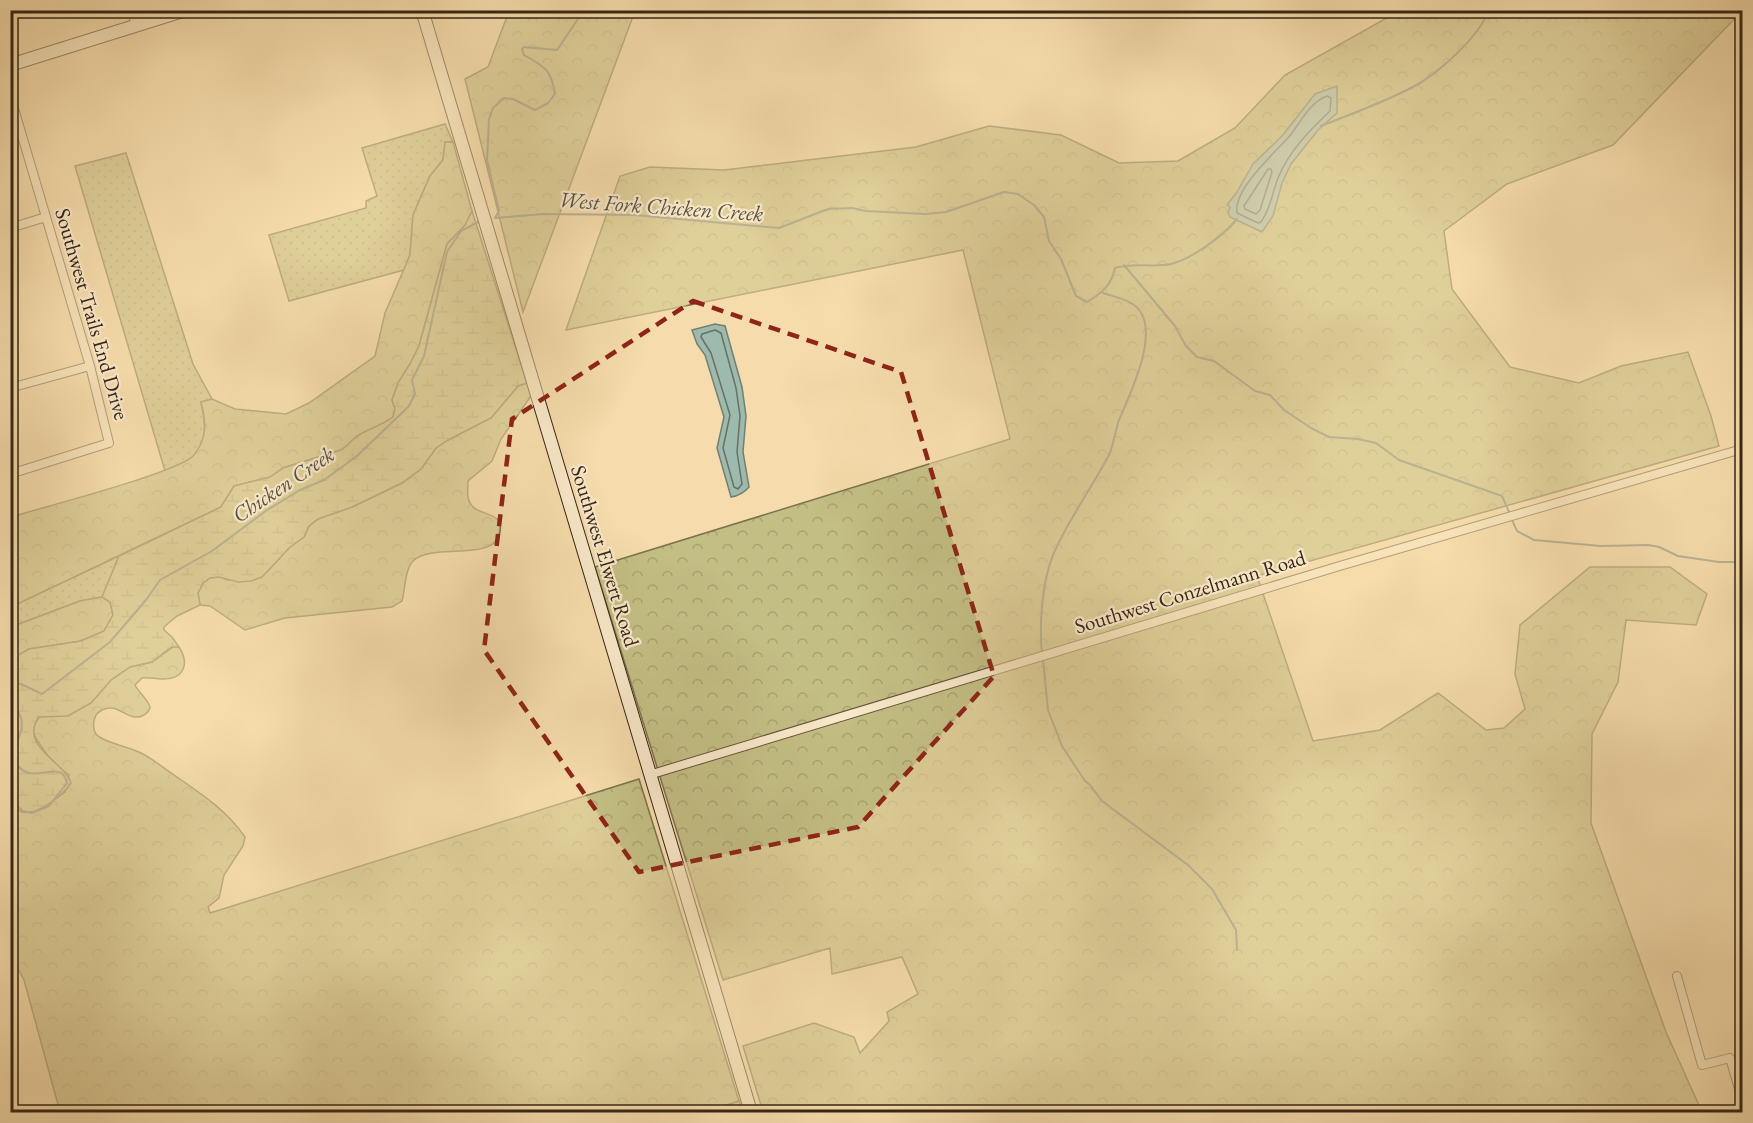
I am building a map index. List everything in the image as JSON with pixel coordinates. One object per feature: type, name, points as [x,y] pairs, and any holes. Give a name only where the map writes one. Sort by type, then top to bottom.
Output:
[{"type":"main road","points":[[10,65],[186,10]]},
{"type":"main road","name":"Southwest Elwert Road","points":[[422,10],[751,1113]]},
{"type":"street","points":[[132,10],[136,26]]},
{"type":"street","name":"Southwest Trails End Drive","points":[[10,95],[90,366],[109,443],[10,474]]},
{"type":"street","points":[[10,228],[46,217]]},
{"type":"street","points":[[11,387],[90,366]]},
{"type":"street","name":"Southwest Conzelmann Road","points":[[649,775],[1343,565],[1743,449]]},
{"type":"street","points":[[1677,976],[1702,1065],[1730,1058],[1743,1099]]},
{"type":"highlighted area","points":[[693,301],[901,372],[994,676],[858,827],[639,872],[484,650],[512,419]]},
{"type":"green space","points":[[509,11],[635,11],[523,312],[465,79],[488,67]]},
{"type":"green space","points":[[1399,11],[1742,11],[1613,145],[1507,184],[1444,231],[1452,289],[1510,367],[1579,383],[1621,366],[1688,352],[1719,446],[1257,576],[1313,741],[1380,730],[1438,693],[1486,730],[1504,728],[1525,709],[1515,674],[1520,625],[1590,567],[1670,567],[1707,594],[1696,625],[1626,620],[1618,682],[1592,734],[1591,823],[1666,1032],[1702,1112],[763,1112],[743,1046],[814,1023],[854,1037],[860,1053],[889,1021],[887,1012],[918,994],[902,957],[832,974],[830,948],[723,980],[595,567],[1010,439],[963,250],[566,330],[620,176],[650,167],[724,170],[916,147],[989,126],[1061,135],[1119,163],[1178,161],[1235,128],[1285,75]]},
{"type":"green space","points":[[445,124],[453,142],[445,143],[443,160],[430,176],[413,215],[410,255],[404,270],[289,301],[269,235],[366,208],[366,201],[377,196],[362,148]]},
{"type":"green space","points":[[445,142],[453,142],[472,211],[466,225],[447,244],[419,346],[398,383],[392,400],[395,408],[393,417],[359,435],[341,450],[283,468],[271,477],[234,486],[221,507],[11,607],[11,517],[138,480],[184,462],[194,455],[204,436],[205,423],[201,402],[212,399],[235,409],[286,414],[309,403],[375,356],[385,313],[410,255],[413,215],[430,176],[443,160]]},
{"type":"green space","points":[[126,153],[193,364],[212,399],[201,402],[204,432],[201,446],[192,458],[165,471],[75,166]]},
{"type":"green space","points":[[472,211],[527,383],[518,386],[491,418],[436,448],[421,469],[402,483],[352,507],[318,519],[309,526],[304,537],[289,548],[262,577],[238,582],[219,577],[210,578],[203,583],[198,593],[200,605],[177,616],[164,627],[179,647],[172,647],[152,662],[130,667],[111,680],[91,703],[68,716],[39,717],[34,727],[34,737],[38,745],[67,775],[71,783],[56,799],[42,808],[28,812],[18,810],[11,803],[11,745],[16,729],[13,713],[18,655],[29,649],[81,641],[104,631],[113,615],[110,602],[102,597],[119,556],[221,507],[234,486],[270,477],[283,468],[341,450],[359,435],[393,417],[395,409],[392,400],[398,383],[419,346],[447,244],[465,225]]},
{"type":"green space","points":[[527,383],[531,396],[501,439],[492,461],[468,481],[469,501],[473,507],[498,520],[500,532],[496,541],[476,550],[434,553],[413,561],[407,574],[402,601],[392,607],[285,618],[245,630],[210,606],[200,605],[198,593],[203,583],[210,578],[219,576],[227,580],[268,571],[289,548],[304,537],[309,526],[318,519],[352,507],[402,483],[421,469],[436,448],[491,418],[518,386]]},
{"type":"green space","points":[[119,556],[102,597],[80,601],[11,627],[10,607]]},
{"type":"green space","points":[[102,597],[110,602],[113,615],[104,631],[81,641],[29,649],[15,677],[13,713],[16,729],[11,745],[11,627],[80,601]]},
{"type":"green space","points":[[173,647],[179,647],[184,659],[183,670],[180,674],[169,679],[142,678],[135,685],[149,705],[147,713],[133,717],[108,708],[96,714],[94,728],[100,737],[143,754],[196,790],[222,811],[245,837],[243,846],[224,875],[219,898],[208,907],[210,913],[639,779],[739,1101],[704,1112],[60,1112],[24,980],[17,967],[11,965],[10,803],[17,808],[31,810],[45,805],[65,792],[69,775],[52,762],[33,732],[39,717],[91,703],[111,680],[130,667],[152,662]]},
{"type":"green space","points":[[739,1101],[743,1112],[704,1112]]},
{"type":"water","points":[[1337,86],[1337,113],[1318,130],[1291,164],[1282,183],[1273,216],[1262,232],[1230,217],[1228,213],[1230,207],[1227,205],[1253,164],[1282,136],[1315,94]]},
{"type":"water","points":[[715,324],[725,326],[742,387],[746,416],[743,452],[749,487],[741,494],[731,497],[717,448],[724,417],[705,355],[697,344],[692,330]]},
{"type":"waterway","name":"Chicken Creek","points":[[495,218],[499,211],[487,160],[489,119],[493,108],[504,98],[513,99],[535,110],[548,103],[555,94],[549,74],[542,66],[524,55],[522,49],[524,47],[557,50],[580,16],[589,10]]},
{"type":"waterway","points":[[1321,126],[1389,99],[1433,74],[1467,43],[1484,21],[1489,10]]},
{"type":"waterway","name":"West Fork Chicken Creek","points":[[495,218],[543,214],[635,215],[779,228],[828,209],[852,208],[865,211],[926,214],[946,212],[1004,192],[1018,194],[1034,205],[1044,217],[1049,241],[1061,259],[1076,296],[1087,302],[1105,288],[1115,268],[1129,265],[1164,265],[1179,261],[1207,246],[1237,219]]},
{"type":"waterway","name":"Chicken Creek","points":[[10,686],[13,683],[21,684],[42,694],[110,642],[160,580],[212,551],[267,510],[300,490],[324,480],[357,456],[409,406],[415,394],[412,380],[424,356],[447,252],[461,231],[478,222]]},
{"type":"waterway","name":"West Fork Chicken Creek","points":[[1124,265],[1175,326],[1186,346],[1197,357],[1214,361],[1255,391],[1270,395],[1284,410],[1329,437],[1376,443],[1399,460],[1502,496],[1510,514]]},
{"type":"waterway","points":[[1042,654],[1042,604],[1049,566],[1065,530],[1109,455],[1144,350],[1145,322],[1140,311],[1128,302],[1103,293]]},
{"type":"waterway","name":"West Fork Chicken Creek","points":[[1512,520],[1517,531],[1534,540],[1601,546],[1648,545],[1659,547],[1678,556],[1719,562],[1742,562]]},
{"type":"waterway","points":[[1043,660],[1048,710],[1062,746],[1085,781],[1102,801],[1188,865],[1212,889],[1236,930],[1237,950]]},
{"type":"waterway","name":"Chicken Creek","points":[[10,702],[18,712],[22,724],[15,750],[16,762],[20,768],[33,774],[60,772],[67,783],[49,806],[32,813],[23,811],[10,800]]}]
